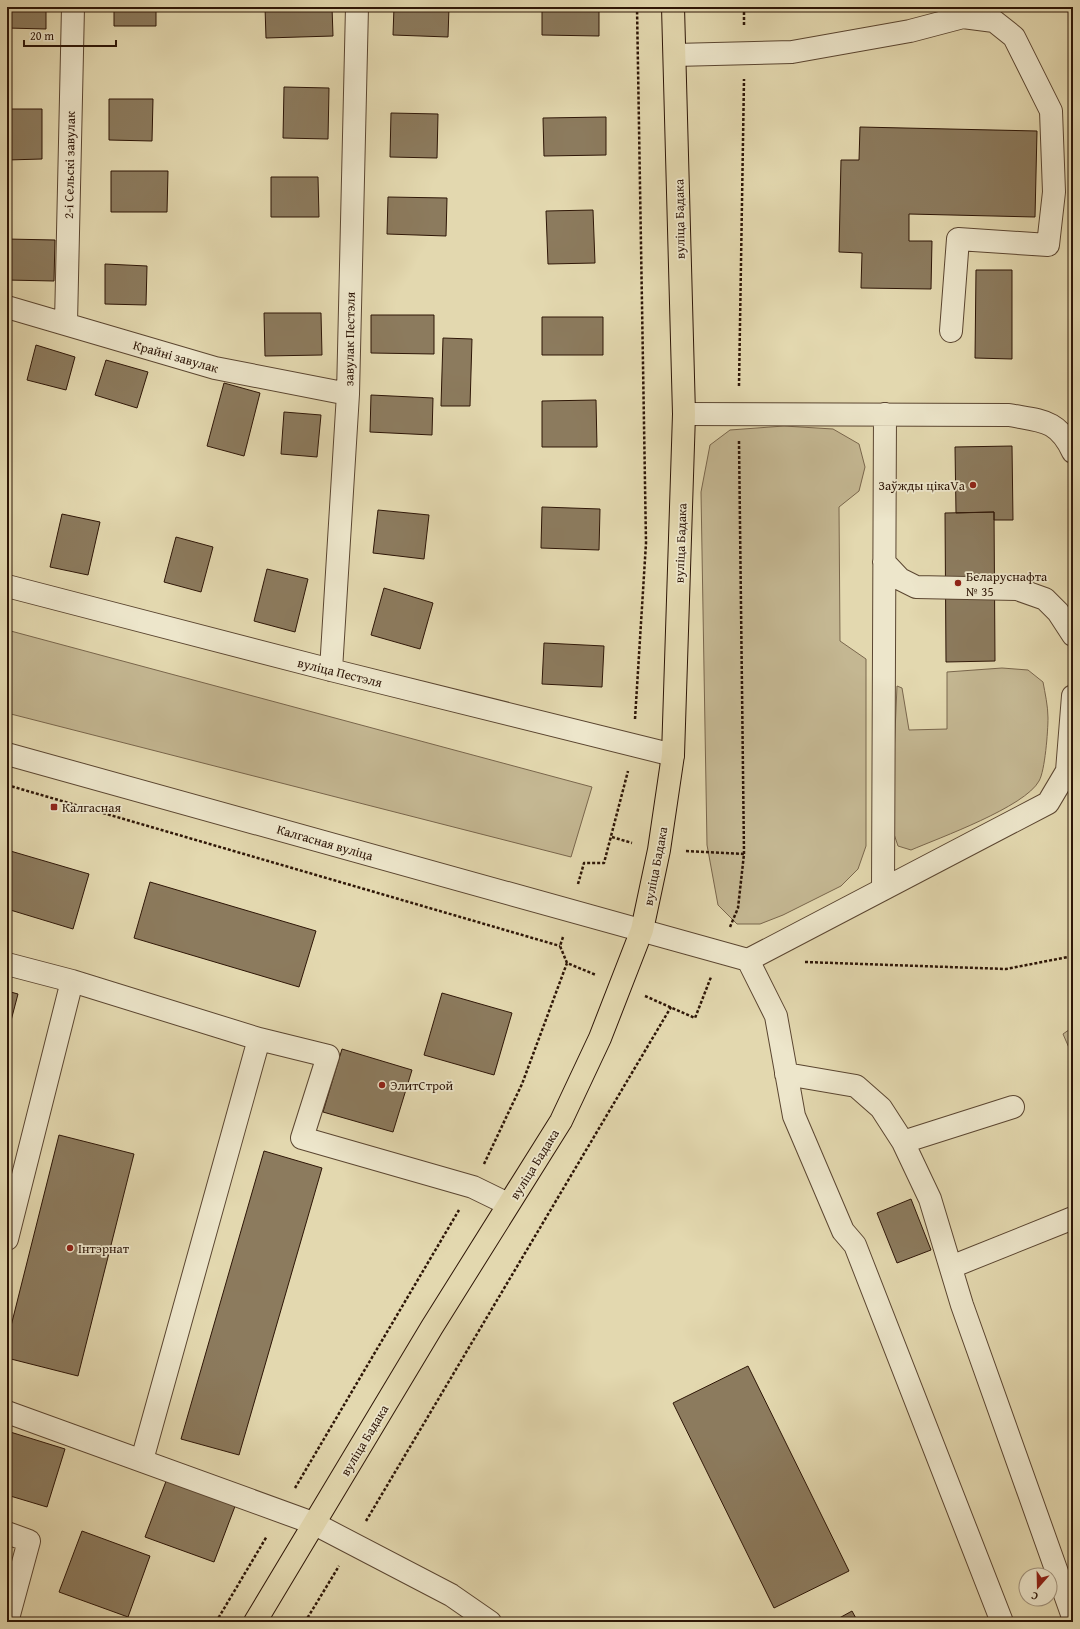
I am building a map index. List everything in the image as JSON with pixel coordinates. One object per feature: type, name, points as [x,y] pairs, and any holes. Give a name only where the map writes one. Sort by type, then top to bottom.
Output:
[{"type":"main road","name":"вуліца Бадака","points":[[255,1622],[313,1523],[561,1120],[600,1038],[642,930],[659,850],[673,755],[684,414],[673,7]]},
{"type":"street","name":"2-і Сельскі завулак","points":[[66,323],[73,7]]},
{"type":"street","name":"завулак Пестэля","points":[[331,670],[348,394],[357,7]]},
{"type":"street","points":[[675,55],[792,52],[910,31],[963,17],[994,21],[1014,37],[1051,111],[1054,192],[1048,245],[958,239],[951,331]]},
{"type":"street","name":"Крайні завулак","points":[[7,307],[66,323],[214,368],[348,394]]},
{"type":"street","points":[[684,414],[1009,415],[1048,422],[1071,443]]},
{"type":"street","points":[[883,889],[885,414]]},
{"type":"street","points":[[884,562],[900,579],[916,587],[1017,589],[1045,599],[1058,612],[1073,635]]},
{"type":"street","name":"вуліца Пестэля","points":[[7,586],[331,670],[673,755]]},
{"type":"street","points":[[1002,1622],[855,1245],[843,1231],[794,1116],[776,1016],[748,960],[1048,803],[1070,768],[1073,696]]},
{"type":"street","name":"Калгасная вуліца","points":[[7,754],[748,960]]},
{"type":"street","points":[[7,964],[72,981],[259,1039],[328,1056],[302,1138],[473,1187],[508,1204]]},
{"type":"street","points":[[7,1239],[72,981]]},
{"type":"street","points":[[142,1460],[259,1039]]},
{"type":"street","points":[[786,1074],[856,1086],[881,1108],[903,1142],[930,1200],[962,1305],[1073,1617]]},
{"type":"street","points":[[903,1142],[1013,1107]]},
{"type":"street","points":[[951,1267],[1073,1218]]},
{"type":"street","points":[[7,1412],[313,1523],[451,1595],[490,1622]]},
{"type":"street","points":[[7,1533],[29,1541],[7,1622]]},
{"type":"path","points":[[216,1622],[473,1187],[522,1084],[567,963],[560,946],[584,863],[604,863],[612,837],[634,746],[646,543],[638,7]]},
{"type":"path","points":[[567,963],[696,1018],[738,908],[744,854],[738,413],[744,7]]},
{"type":"path","points":[[7,785],[560,946]]},
{"type":"path","points":[[612,837],[659,850],[744,854]]},
{"type":"path","points":[[803,962],[1006,969],[1073,956]]},
{"type":"path","points":[[306,1622],[671,1007]]},
{"type":"shaded area","points":[[784,426],[833,429],[859,444],[865,467],[859,491],[839,507],[840,641],[866,659],[866,846],[858,869],[841,886],[783,915],[760,924],[737,924],[718,905],[707,845],[701,492],[710,445],[730,430]]},
{"type":"shaded area","points":[[7,630],[592,787],[571,857],[7,713]]},
{"type":"shaded area","points":[[1002,668],[1028,670],[1043,682],[1048,709],[1048,724],[1044,760],[1039,781],[1031,791],[1017,801],[980,821],[911,850],[898,846],[891,825],[897,686],[902,688],[909,730],[947,729],[947,672]]},
{"type":"shaded area","points":[[1073,1027],[1073,1057],[1063,1034]]},
{"type":"building","points":[[7,7],[46,7],[46,29],[7,28]]},
{"type":"building","points":[[114,7],[156,7],[156,26],[114,26]]},
{"type":"building","points":[[265,7],[332,7],[333,36],[266,38]]},
{"type":"building","points":[[394,7],[449,7],[448,37],[393,35]]},
{"type":"building","points":[[542,7],[599,7],[599,36],[542,35]]},
{"type":"building","points":[[284,87],[329,88],[328,139],[283,138]]},
{"type":"building","points":[[109,99],[153,99],[152,141],[109,140]]},
{"type":"building","points":[[7,109],[42,109],[42,159],[7,160]]},
{"type":"building","points":[[391,113],[438,114],[437,158],[390,157]]},
{"type":"building","points":[[606,117],[606,155],[544,156],[543,118]]},
{"type":"building","points":[[860,127],[1037,131],[1035,217],[909,214],[909,241],[932,241],[931,289],[861,288],[862,253],[839,252],[841,160],[859,160]]},
{"type":"building","points":[[111,171],[168,171],[167,212],[111,212]]},
{"type":"building","points":[[271,177],[318,177],[319,217],[271,217]]},
{"type":"building","points":[[388,197],[447,198],[446,236],[387,234]]},
{"type":"building","points":[[593,210],[595,263],[548,264],[546,211]]},
{"type":"building","points":[[7,239],[55,240],[54,281],[7,280]]},
{"type":"building","points":[[105,264],[147,266],[146,305],[105,304]]},
{"type":"building","points":[[976,270],[1012,270],[1012,359],[975,358]]},
{"type":"building","points":[[264,313],[321,313],[322,355],[265,356]]},
{"type":"building","points":[[371,315],[434,315],[434,354],[371,353]]},
{"type":"building","points":[[542,317],[603,317],[603,355],[542,355]]},
{"type":"building","points":[[443,338],[472,339],[470,406],[441,406]]},
{"type":"building","points":[[36,345],[75,357],[66,390],[27,380]]},
{"type":"building","points":[[106,360],[148,372],[137,408],[95,395]]},
{"type":"building","points":[[224,383],[260,393],[244,456],[207,446]]},
{"type":"building","points":[[371,395],[433,398],[432,435],[370,432]]},
{"type":"building","points":[[596,400],[597,447],[542,447],[542,401]]},
{"type":"building","points":[[284,412],[321,415],[317,457],[281,454]]},
{"type":"building","points":[[1012,446],[1013,520],[994,520],[994,512],[956,513],[955,447]]},
{"type":"building","points":[[7,486],[11,488],[7,505]]},
{"type":"building","points":[[542,507],[600,509],[599,550],[541,548]]},
{"type":"building","points":[[378,510],[429,515],[424,559],[373,553]]},
{"type":"building","points":[[994,512],[995,661],[946,662],[945,513]]},
{"type":"building","points":[[62,514],[100,522],[88,575],[50,567]]},
{"type":"building","points":[[176,537],[213,547],[201,592],[164,582]]},
{"type":"building","points":[[267,569],[308,579],[295,632],[254,621]]},
{"type":"building","points":[[384,588],[433,603],[420,649],[371,635]]},
{"type":"building","points":[[544,643],[604,646],[602,687],[542,684]]},
{"type":"building","points":[[7,850],[89,874],[73,929],[7,909]]},
{"type":"building","points":[[150,882],[316,931],[299,987],[134,938]]},
{"type":"building","points":[[7,991],[18,994],[7,1036]]},
{"type":"building","points":[[442,993],[512,1013],[494,1075],[424,1055]]},
{"type":"building","points":[[342,1049],[412,1070],[393,1132],[323,1112]]},
{"type":"building","name":"Інтэрнат","points":[[59,1135],[134,1154],[78,1376],[7,1358],[7,1342]]},
{"type":"building","points":[[264,1151],[322,1168],[239,1455],[181,1439]]},
{"type":"building","points":[[911,1199],[931,1250],[897,1263],[877,1213]]},
{"type":"building","points":[[748,1366],[849,1571],[774,1608],[673,1403]]},
{"type":"building","points":[[7,1431],[65,1449],[47,1507],[7,1495]]},
{"type":"building","points":[[168,1476],[237,1501],[214,1562],[145,1537]]},
{"type":"building","points":[[82,1531],[150,1556],[128,1617],[59,1592]]},
{"type":"building","points":[[852,1611],[858,1622],[832,1622]]},
{"type":"place","name":"Заўжды цікаVа","points":[[973,485]]},
{"type":"place","name":"Беларуснафта № 35","points":[[958,583]]},
{"type":"place","name":"Калгасная","points":[[54,807]]},
{"type":"place","name":"ЭлитСтрой","points":[[382,1085]]},
{"type":"place","name":"Інтэрнат","points":[[70,1248]]}]
